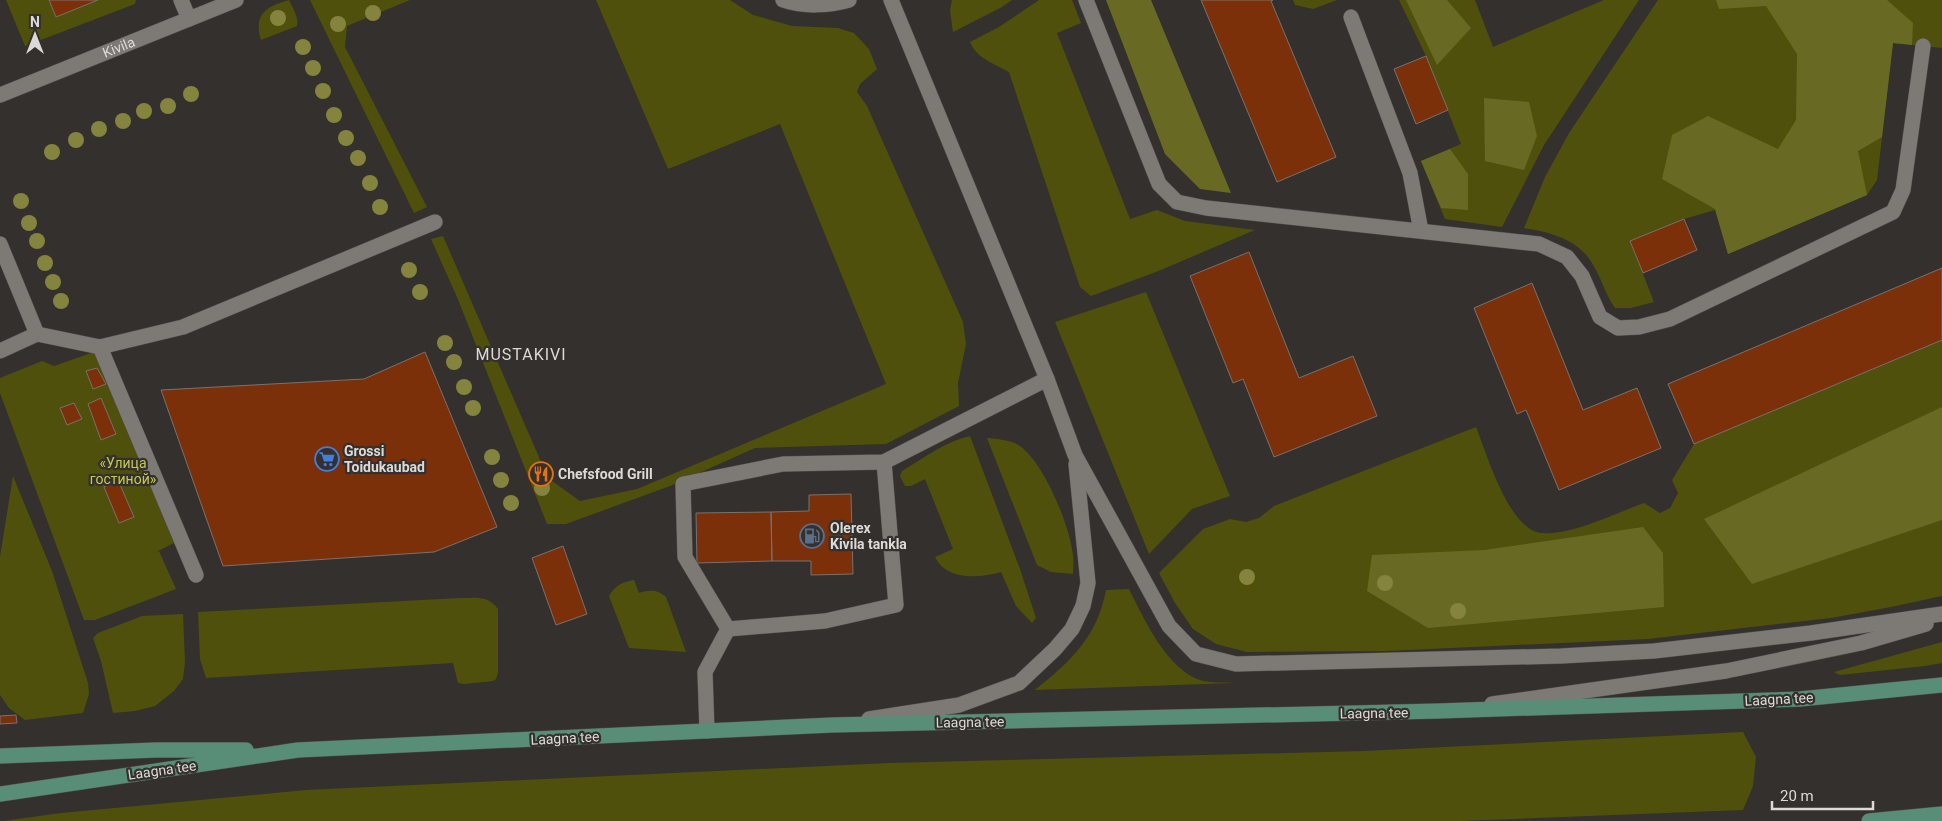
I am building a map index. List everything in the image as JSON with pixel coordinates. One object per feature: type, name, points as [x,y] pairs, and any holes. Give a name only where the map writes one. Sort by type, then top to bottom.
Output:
[{"type":"main road","name":"Laagna tee","points":[[0,794],[298,750],[832,725],[1439,711],[1800,699],[1942,685]]},
{"type":"main road","points":[[0,756],[156,750],[298,750]]},
{"type":"main road","points":[[1869,821],[1942,814]]},
{"type":"street","points":[[181,0],[189,19]]},
{"type":"street","name":"Kivila","points":[[0,95],[236,0]]},
{"type":"street","points":[[783,0],[834,5],[849,0]]},
{"type":"street","points":[[891,0],[1047,379],[1075,455],[1169,626],[1196,654],[1236,664],[1561,656],[1654,651],[1811,633],[1942,614]]},
{"type":"street","points":[[1086,0],[1159,184],[1177,202],[1206,208],[1539,244],[1567,257],[1582,276],[1600,317],[1618,328],[1639,327],[1670,319],[1893,212],[1903,190],[1923,46]]},
{"type":"street","points":[[1351,17],[1410,173],[1421,231]]},
{"type":"street","points":[[0,351],[37,334],[100,347],[182,327],[435,222]]},
{"type":"street","points":[[0,244],[37,334]]},
{"type":"street","points":[[100,347],[196,576]]},
{"type":"street","points":[[728,629],[685,557],[683,484],[784,464],[884,462],[1047,379]]},
{"type":"street","points":[[832,725],[959,705],[1019,682],[1055,649],[1072,629],[1083,606],[1088,583],[1075,455]]},
{"type":"street","points":[[728,629],[825,621],[896,605],[884,462]]},
{"type":"street","points":[[1439,711],[1726,671],[1861,643],[1942,620]]},
{"type":"street","points":[[707,731],[705,672],[728,629]]},
{"type":"green space","points":[[6,0],[49,0],[56,17],[98,0],[136,0],[135,4],[25,46]]},
{"type":"green space","points":[[289,0],[296,16],[297,26],[261,40],[259,24],[264,12],[274,5]]},
{"type":"green space","points":[[310,0],[410,0],[347,26],[345,47],[427,207],[414,213]]},
{"type":"green space","points":[[596,0],[730,0],[753,15],[792,26],[838,28],[854,33],[869,49],[877,69],[860,84],[857,92],[867,106],[963,322],[966,344],[958,383],[959,406],[886,444],[755,448],[670,486],[566,524],[547,524],[457,297],[431,239],[443,236],[548,478],[580,501],[637,489],[886,384],[780,124],[668,169]]},
{"type":"green space","points":[[952,0],[1012,0],[953,32],[950,10]]},
{"type":"green space","points":[[1039,0],[1072,0],[1081,23],[1057,33],[1130,219],[1157,210],[1185,221],[1255,230],[1156,272],[1091,296],[1080,287],[1009,72],[981,56],[970,42],[999,27]]},
{"type":"green space","points":[[1293,0],[1337,0],[1313,9],[1295,5]]},
{"type":"green space","points":[[1399,0],[1475,0],[1493,47],[1604,0],[1639,0],[1544,145],[1502,227],[1445,219],[1421,161],[1461,144],[1426,56]]},
{"type":"green space","points":[[1658,0],[1942,0],[1942,48],[1893,43],[1877,180],[1867,195],[1728,254],[1715,210],[1684,219],[1630,241],[1654,302],[1631,308],[1615,308],[1592,263],[1579,248],[1562,238],[1524,228],[1545,177],[1569,133]]},
{"type":"green space","points":[[1146,292],[1230,496],[1192,509],[1149,554],[1055,322]]},
{"type":"green space","points":[[1942,340],[1942,596],[1831,618],[1648,639],[1386,651],[1247,652],[1216,644],[1193,629],[1175,603],[1159,573],[1203,529],[1230,519],[1246,522],[1259,518],[1274,506],[1476,427],[1493,472],[1510,506],[1519,519],[1530,529],[1542,533],[1566,531],[1593,523],[1644,503],[1660,513],[1670,508],[1678,493],[1672,480],[1694,444]]},
{"type":"green space","name":"«Улица гостиной»","points":[[97,351],[143,461],[174,543],[154,553],[159,551],[176,589],[95,620],[84,620],[0,393],[0,378],[42,361],[54,366]]},
{"type":"green space","points":[[970,436],[1020,569],[1036,618],[1032,623],[1016,606],[1001,572],[983,576],[964,576],[955,574],[940,565],[935,557],[953,549],[925,479],[911,486],[905,486],[900,476],[902,471],[935,450]]},
{"type":"green space","points":[[987,438],[1013,442],[1020,446],[1029,454],[1047,480],[1067,528],[1073,555],[1073,574],[1051,572],[1037,565]]},
{"type":"green space","points":[[13,476],[52,571],[88,683],[89,694],[83,713],[25,720],[9,708],[0,695],[0,557]]},
{"type":"green space","points":[[634,580],[639,593],[653,591],[666,597],[686,652],[629,648],[609,596],[619,585]]},
{"type":"green space","points":[[1129,589],[1158,643],[1179,667],[1190,676],[1203,681],[1234,683],[1035,690],[1060,669],[1081,647],[1096,621],[1106,590]]},
{"type":"green space","points":[[460,598],[486,599],[498,609],[498,673],[493,681],[458,683],[453,663],[206,678],[200,659],[198,612]]},
{"type":"green space","points":[[183,614],[185,662],[183,679],[174,691],[155,706],[135,711],[113,713],[101,661],[93,638],[98,633],[142,616]]},
{"type":"green space","points":[[1942,642],[1942,663],[1840,675],[1834,672]]},
{"type":"green space","points":[[1743,732],[1756,757],[1753,786],[1743,810],[1461,821],[3,821],[61,813],[306,790],[890,763],[1364,751]]},
{"type":"shaded area","points":[[1106,0],[1151,0],[1231,193],[1200,189],[1165,154]]},
{"type":"shaded area","points":[[1406,0],[1447,0],[1471,28],[1437,65]]},
{"type":"shaded area","points":[[1716,0],[1887,0],[1913,23],[1912,45],[1893,43],[1882,137],[1858,151],[1867,195],[1728,254],[1715,209],[1662,179],[1672,135],[1708,116],[1778,149],[1796,120],[1797,54],[1766,6],[1719,9]]},
{"type":"shaded area","points":[[1484,98],[1529,102],[1537,136],[1524,170],[1485,161]]},
{"type":"shaded area","points":[[1450,149],[1468,174],[1468,210],[1441,208],[1421,161]]},
{"type":"shaded area","points":[[1942,407],[1942,520],[1752,584],[1704,519]]},
{"type":"shaded area","points":[[1643,527],[1663,553],[1664,607],[1428,628],[1367,591],[1372,555],[1484,550]]},
{"type":"building","points":[[49,0],[98,0],[56,17]]},
{"type":"building","points":[[1201,0],[1273,0],[1271,1],[1336,157],[1277,182]]},
{"type":"building","points":[[1426,56],[1448,110],[1416,124],[1394,69]]},
{"type":"building","points":[[1684,219],[1697,250],[1643,273],[1630,241]]},
{"type":"building","points":[[1249,252],[1299,378],[1353,356],[1377,416],[1274,457],[1243,379],[1233,383],[1190,276]]},
{"type":"building","points":[[1942,268],[1942,340],[1694,444],[1668,384]]},
{"type":"building","points":[[1532,283],[1583,410],[1637,388],[1661,448],[1559,490],[1526,410],[1517,414],[1474,308]]},
{"type":"building","name":"Grossi Toidukaubad","points":[[425,352],[497,527],[434,552],[223,566],[161,390],[364,379]]},
{"type":"building","points":[[97,368],[106,384],[93,389],[86,371]]},
{"type":"building","points":[[101,398],[116,434],[101,440],[88,404]]},
{"type":"building","points":[[74,403],[82,419],[67,425],[60,408]]},
{"type":"building","points":[[118,480],[134,517],[119,523],[104,487]]},
{"type":"building","name":"Olerex Kivila tankla","points":[[851,494],[853,574],[811,575],[811,561],[772,561],[771,512],[809,511],[809,495]]},
{"type":"building","points":[[771,512],[772,561],[697,563],[696,513]]},
{"type":"building","points":[[563,546],[587,614],[556,625],[532,558]]},
{"type":"building","points":[[16,715],[17,723],[0,724],[0,716]]},
{"type":"place","name":"Grossi Toidukaubad","points":[[327,459]]},
{"type":"place","name":"Chefsfood Grill","points":[[541,474]]},
{"type":"place","name":"Olerex Kivila tankla","points":[[812,536]]},
{"type":"district","name":"MUSTAKIVI","points":[[521,354]]}]
